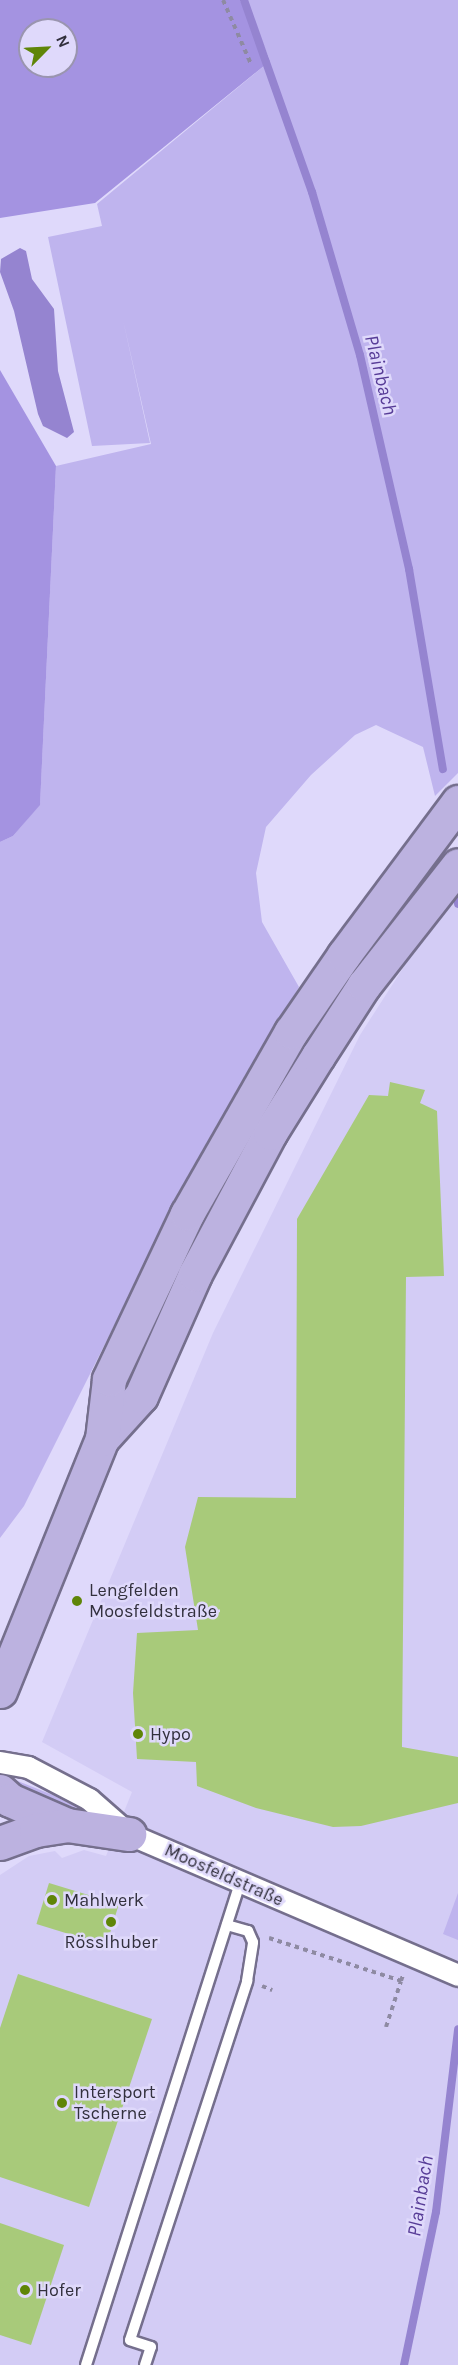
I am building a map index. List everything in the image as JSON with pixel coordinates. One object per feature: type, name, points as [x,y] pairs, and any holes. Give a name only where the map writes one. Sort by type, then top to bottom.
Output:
[{"type":"main road","points":[[0,1691],[102,1439],[109,1379],[187,1214],[234,1126],[344,955],[458,802]]},
{"type":"main road","points":[[102,1439],[141,1396],[195,1274],[270,1133],[364,985],[458,865]]},
{"type":"main road","points":[[0,1791],[10,1800],[67,1825],[129,1834]]},
{"type":"main road","points":[[0,1843],[36,1830],[67,1825]]},
{"type":"street","name":"Moosfeldstraße","points":[[0,1762],[28,1767],[89,1799],[129,1834],[458,1976]]},
{"type":"lane","points":[[86,2365],[240,1882]]},
{"type":"lane","points":[[146,2365],[151,2347],[130,2340],[247,1981],[253,1942],[248,1931],[227,1925]]},
{"type":"path","points":[[223,0],[251,64]]},
{"type":"path","points":[[248,1931],[401,1981]]},
{"type":"path","points":[[386,2027],[411,1956]]},
{"type":"shaded area","points":[[0,0],[240,0],[270,61],[95,203],[0,218]]},
{"type":"shaded area","points":[[246,0],[458,0],[458,773],[435,796],[423,747],[376,725],[355,735],[311,775],[266,827],[256,873],[262,922],[299,987],[191,1172],[24,1506],[0,1538],[0,842],[13,836],[40,804],[56,466],[151,444],[123,320],[150,443],[92,446],[48,237],[102,226],[97,204],[270,61]]},
{"type":"shaded area","points":[[20,248],[26,251],[32,279],[54,309],[58,371],[74,432],[67,438],[43,426],[38,414],[14,311],[0,272],[1,259]]},
{"type":"shaded area","points":[[0,370],[56,466],[40,805],[13,836],[0,842]]},
{"type":"shaded area","points":[[458,891],[458,2365],[0,2365],[0,1875],[29,1856],[55,1851],[62,1858],[84,1850],[106,1856],[132,1792],[42,1742],[213,1333],[360,1035],[434,920]]},
{"type":"shaded area","points":[[5,1776],[53,1795],[93,1816],[20,1793]]},
{"type":"shaded area","points":[[458,1893],[458,1940],[443,1934]]},
{"type":"building","points":[[390,1082],[425,1090],[420,1103],[437,1111],[444,1276],[406,1277],[402,1747],[458,1757],[458,1803],[361,1826],[333,1827],[256,1808],[197,1786],[196,1762],[137,1759],[133,1693],[137,1633],[198,1630],[185,1547],[198,1497],[296,1498],[297,1219],[369,1095],[388,1096]]},
{"type":"building","points":[[49,1883],[119,1904],[106,1945],[36,1924]]},
{"type":"building","name":"Intersport Tscherne","points":[[18,1974],[152,2019],[89,2207],[0,2177],[0,2028]]},
{"type":"building","name":"Hofer","points":[[0,2223],[64,2245],[31,2345],[0,2335]]},
{"type":"waterway","name":"Plainbach","points":[[244,0],[312,192],[360,355],[409,569],[443,769]]},
{"type":"waterway","name":"Plainbach","points":[[457,894],[458,904]]},
{"type":"waterway","name":"Plainbach","points":[[404,2365],[436,2212],[458,2029]]},
{"type":"place","name":"Lengfelden Moosfeldstraße","points":[[77,1601]]},
{"type":"place","name":"Hypo","points":[[138,1734]]},
{"type":"place","name":"Mahlwerk","points":[[52,1900]]},
{"type":"place","name":"Rösslhuber","points":[[111,1922]]},
{"type":"place","name":"Intersport Tscherne","points":[[62,2103]]},
{"type":"place","name":"Hofer","points":[[25,2290]]}]
